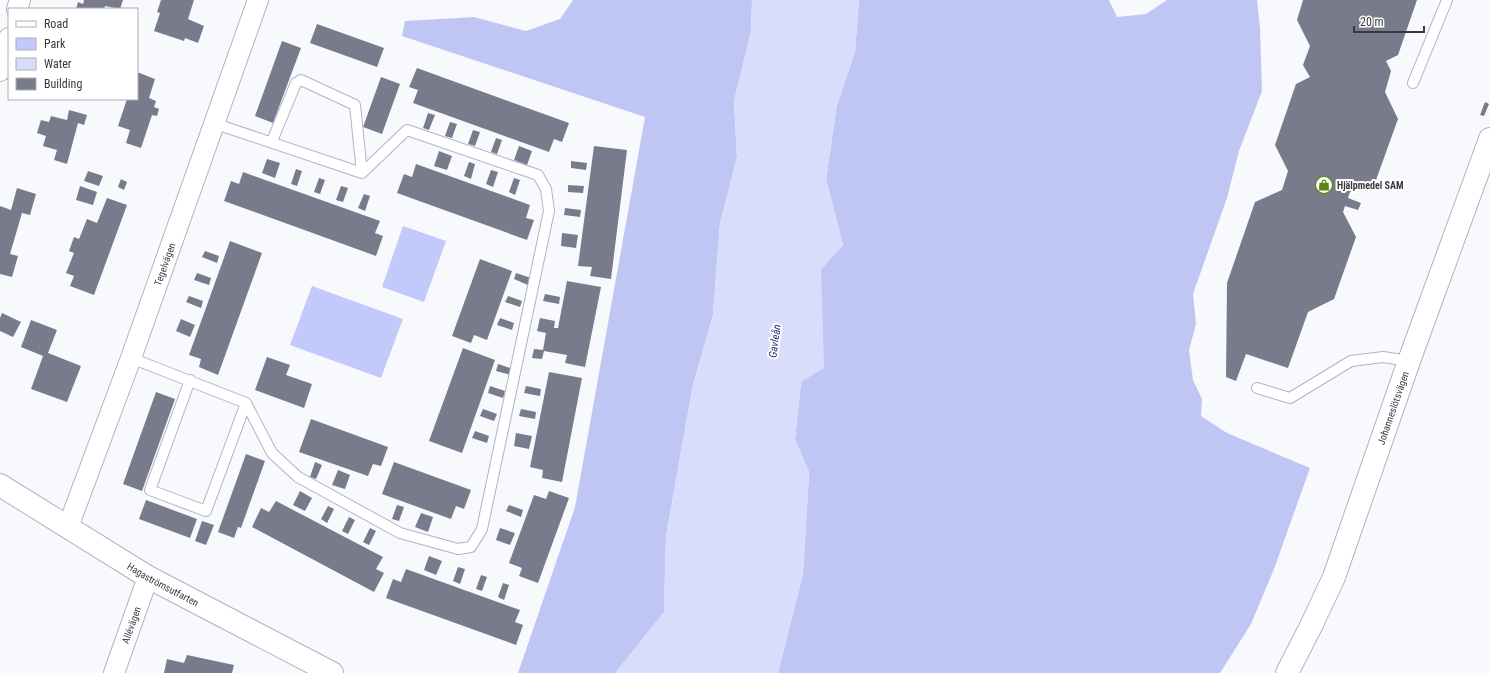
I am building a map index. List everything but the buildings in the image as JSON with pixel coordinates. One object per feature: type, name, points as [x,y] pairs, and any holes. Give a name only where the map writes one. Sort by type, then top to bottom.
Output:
[{"type":"main road","name":"Johanneslötsvägen","points":[[1287,673],[1334,577],[1408,361],[1490,139]]},
{"type":"main road","name":"Hagaströmsutfarten","points":[[0,485],[148,577],[332,673]]},
{"type":"street","name":"Tegelvägen","points":[[68,527],[131,358],[213,123],[258,0]]},
{"type":"street","points":[[0,71],[8,42]]},
{"type":"street","name":"Allévägen","points":[[114,673],[148,577]]},
{"type":"lane","points":[[1413,83],[1446,0]]},
{"type":"lane","points":[[272,141],[296,83],[301,80],[355,105],[362,173]]},
{"type":"lane","points":[[213,123],[272,141],[362,173]]},
{"type":"lane","points":[[131,358],[246,403],[272,453],[298,476],[400,533],[458,550],[471,547],[482,530],[549,211],[546,189],[538,175],[407,130],[362,173]]},
{"type":"lane","points":[[1257,388],[1290,398],[1351,362],[1383,357],[1408,361]]},
{"type":"lane","points":[[190,380],[150,490],[206,511],[246,403]]},
{"type":"green space","points":[[403,226],[446,241],[424,302],[382,287]]},
{"type":"green space","points":[[312,286],[403,319],[381,378],[290,345]]},
{"type":"shaded area","points":[[573,0],[752,0],[751,32],[734,101],[737,157],[720,224],[713,315],[693,385],[666,536],[664,612],[616,673],[518,673],[575,507],[645,117],[402,36],[405,21],[474,17],[526,31],[560,19]]},
{"type":"shaded area","points":[[859,0],[1109,0],[1117,17],[1146,14],[1167,0],[1257,0],[1260,28],[1262,91],[1239,151],[1227,198],[1193,294],[1196,324],[1189,350],[1193,380],[1202,399],[1201,416],[1227,433],[1310,468],[1274,569],[1251,624],[1220,673],[778,673],[803,574],[809,472],[795,440],[801,382],[821,269],[843,245],[826,179],[837,105],[855,52]]},
{"type":"water","name":"Gavleån","points":[[752,0],[859,0],[855,52],[837,105],[826,179],[843,245],[821,269],[824,368],[801,382],[795,440],[809,472],[803,574],[778,673],[616,673],[664,612],[666,536],[693,385],[713,315],[720,224],[737,157],[734,101],[751,32]]},
{"type":"place","name":"Hjälpmedel SAM","points":[[1324,185]]}]
